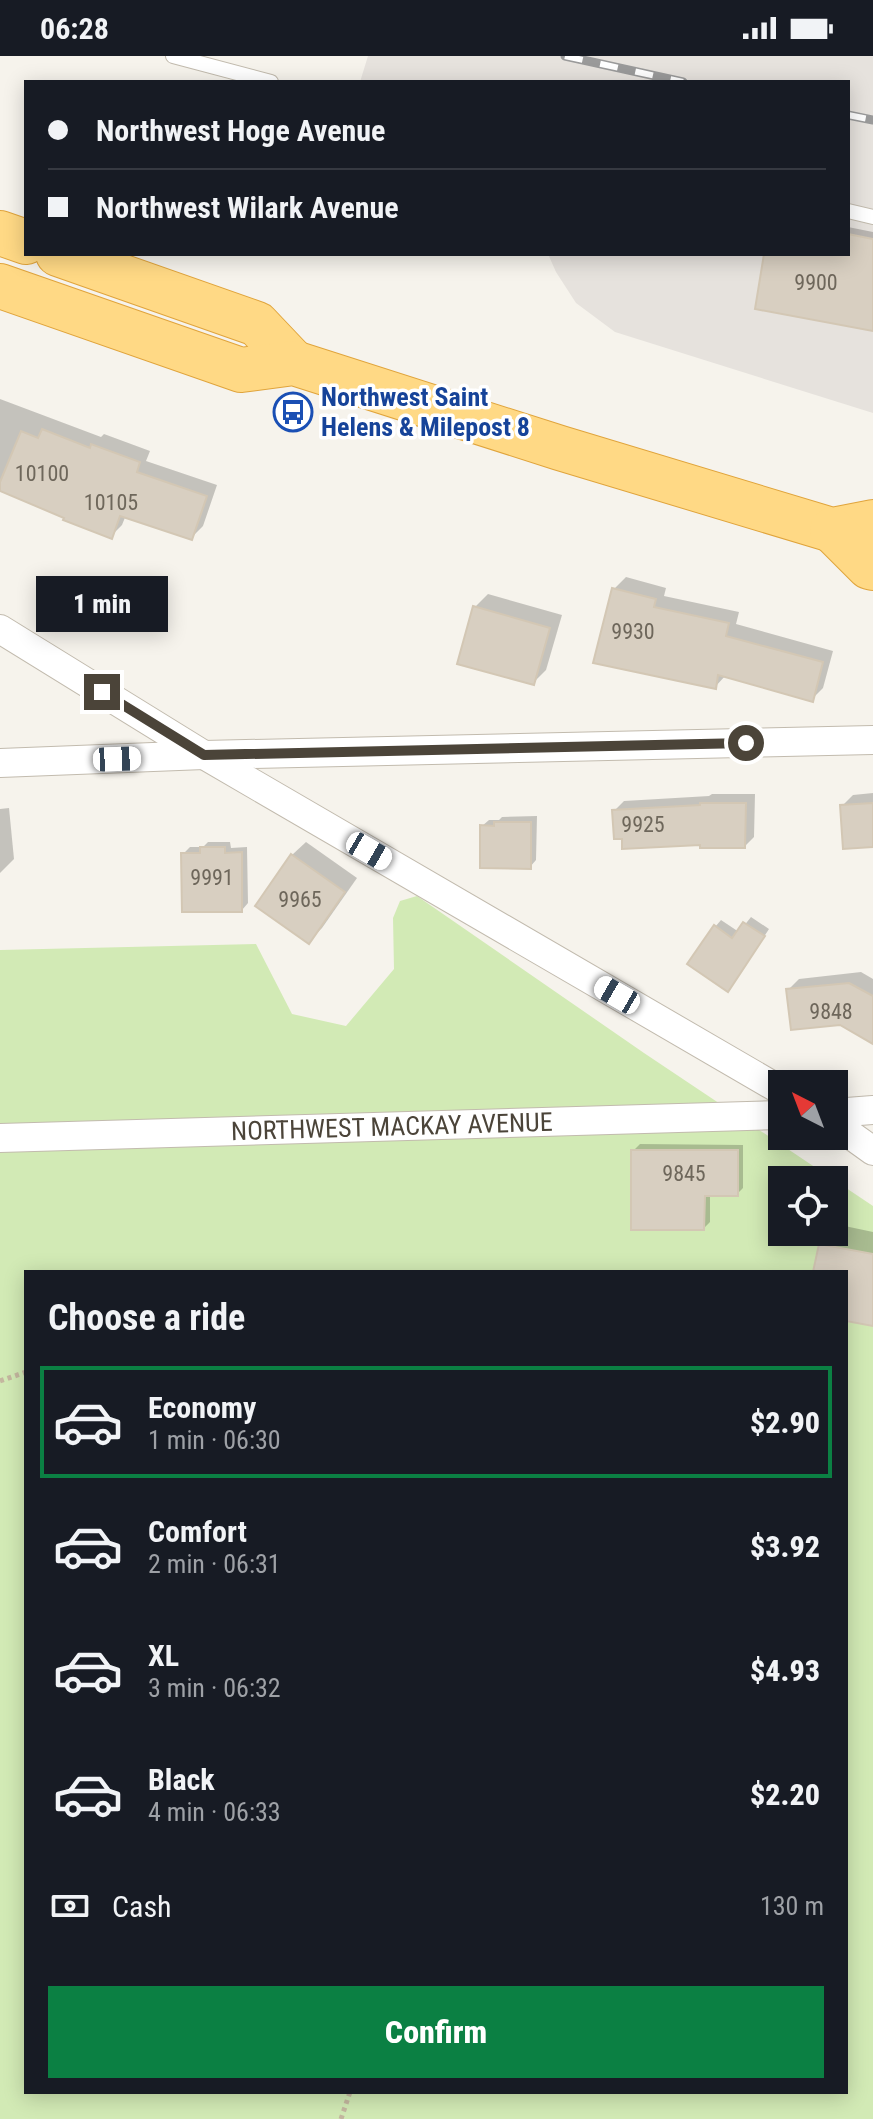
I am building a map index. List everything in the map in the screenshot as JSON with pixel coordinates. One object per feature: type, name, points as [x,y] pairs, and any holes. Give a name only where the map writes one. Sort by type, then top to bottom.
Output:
[{"type":"highway","points":[[0,233],[24,241]]},
{"type":"highway","points":[[64,256],[257,324],[294,363]]},
{"type":"highway","points":[[0,286],[241,370],[294,363],[560,448],[852,526],[869,567],[873,568]]},
{"type":"street","points":[[0,629],[204,755],[768,1083]]},
{"type":"street","points":[[0,763],[204,755],[873,740]]},
{"type":"street","points":[[848,1112],[873,1110]]},
{"type":"street","name":"NORTHWEST MACKAY AVENUE","points":[[0,1138],[768,1115]]},
{"type":"street","points":[[848,1133],[873,1151]]},
{"type":"lane","points":[[173,56],[263,80]]},
{"type":"lane","points":[[850,211],[873,217]]},
{"type":"path","points":[[0,1381],[24,1373]]},
{"type":"path","points":[[341,2119],[349,2094]]},
{"type":"shaded area","points":[[368,56],[873,56],[873,413],[615,332],[576,303],[549,256],[850,256],[850,80],[361,80]]},
{"type":"green space","points":[[417,896],[768,1136],[768,1150],[789,1150],[813,1166],[768,1166],[768,1246],[848,1246],[848,1189],[873,1206],[873,2119],[0,2119],[0,950],[256,944],[292,1014],[346,1026],[394,969],[393,918],[400,901]]},
{"type":"building","points":[[850,234],[873,239],[873,331],[755,309],[764,256],[850,256]]},
{"type":"building","points":[[42,429],[90,448],[91,444],[140,462],[137,472],[207,496],[192,540],[120,516],[112,539],[0,491],[0,482],[21,431],[38,438]]},
{"type":"building","points":[[612,588],[656,599],[654,607],[729,623],[726,636],[823,662],[813,702],[718,675],[716,689],[593,663]]},
{"type":"building","points":[[473,606],[550,628],[534,685],[457,664]]},
{"type":"building","points":[[746,803],[745,848],[700,848],[700,845],[622,849],[622,839],[614,839],[612,810]]},
{"type":"building","points":[[873,803],[873,847],[843,849],[840,805]]},
{"type":"building","points":[[494,822],[531,822],[531,869],[480,868],[480,825],[494,826]]},
{"type":"building","points":[[200,847],[225,847],[225,853],[242,852],[242,912],[182,912],[181,853],[200,853]]},
{"type":"building","points":[[291,854],[345,892],[309,944],[255,906]]},
{"type":"building","points":[[743,922],[765,936],[728,992],[687,964],[714,925],[732,938]]},
{"type":"building","points":[[849,983],[873,996],[873,1044],[840,1025],[791,1030],[786,989]]},
{"type":"building","points":[[631,1150],[738,1150],[738,1196],[705,1196],[704,1230],[631,1230]]},
{"type":"building","points":[[819,1246],[873,1254],[873,1326],[848,1321],[848,1270],[813,1270]]},
{"type":"railway","points":[[565,56],[674,80]]},
{"type":"railway","points":[[850,115],[873,120]]},
{"type":"place","name":"Northwest Saint Helens & Milepost 8","points":[[293,412]]},
{"type":"route","points":[[102,692],[204,755],[746,743]]}]
